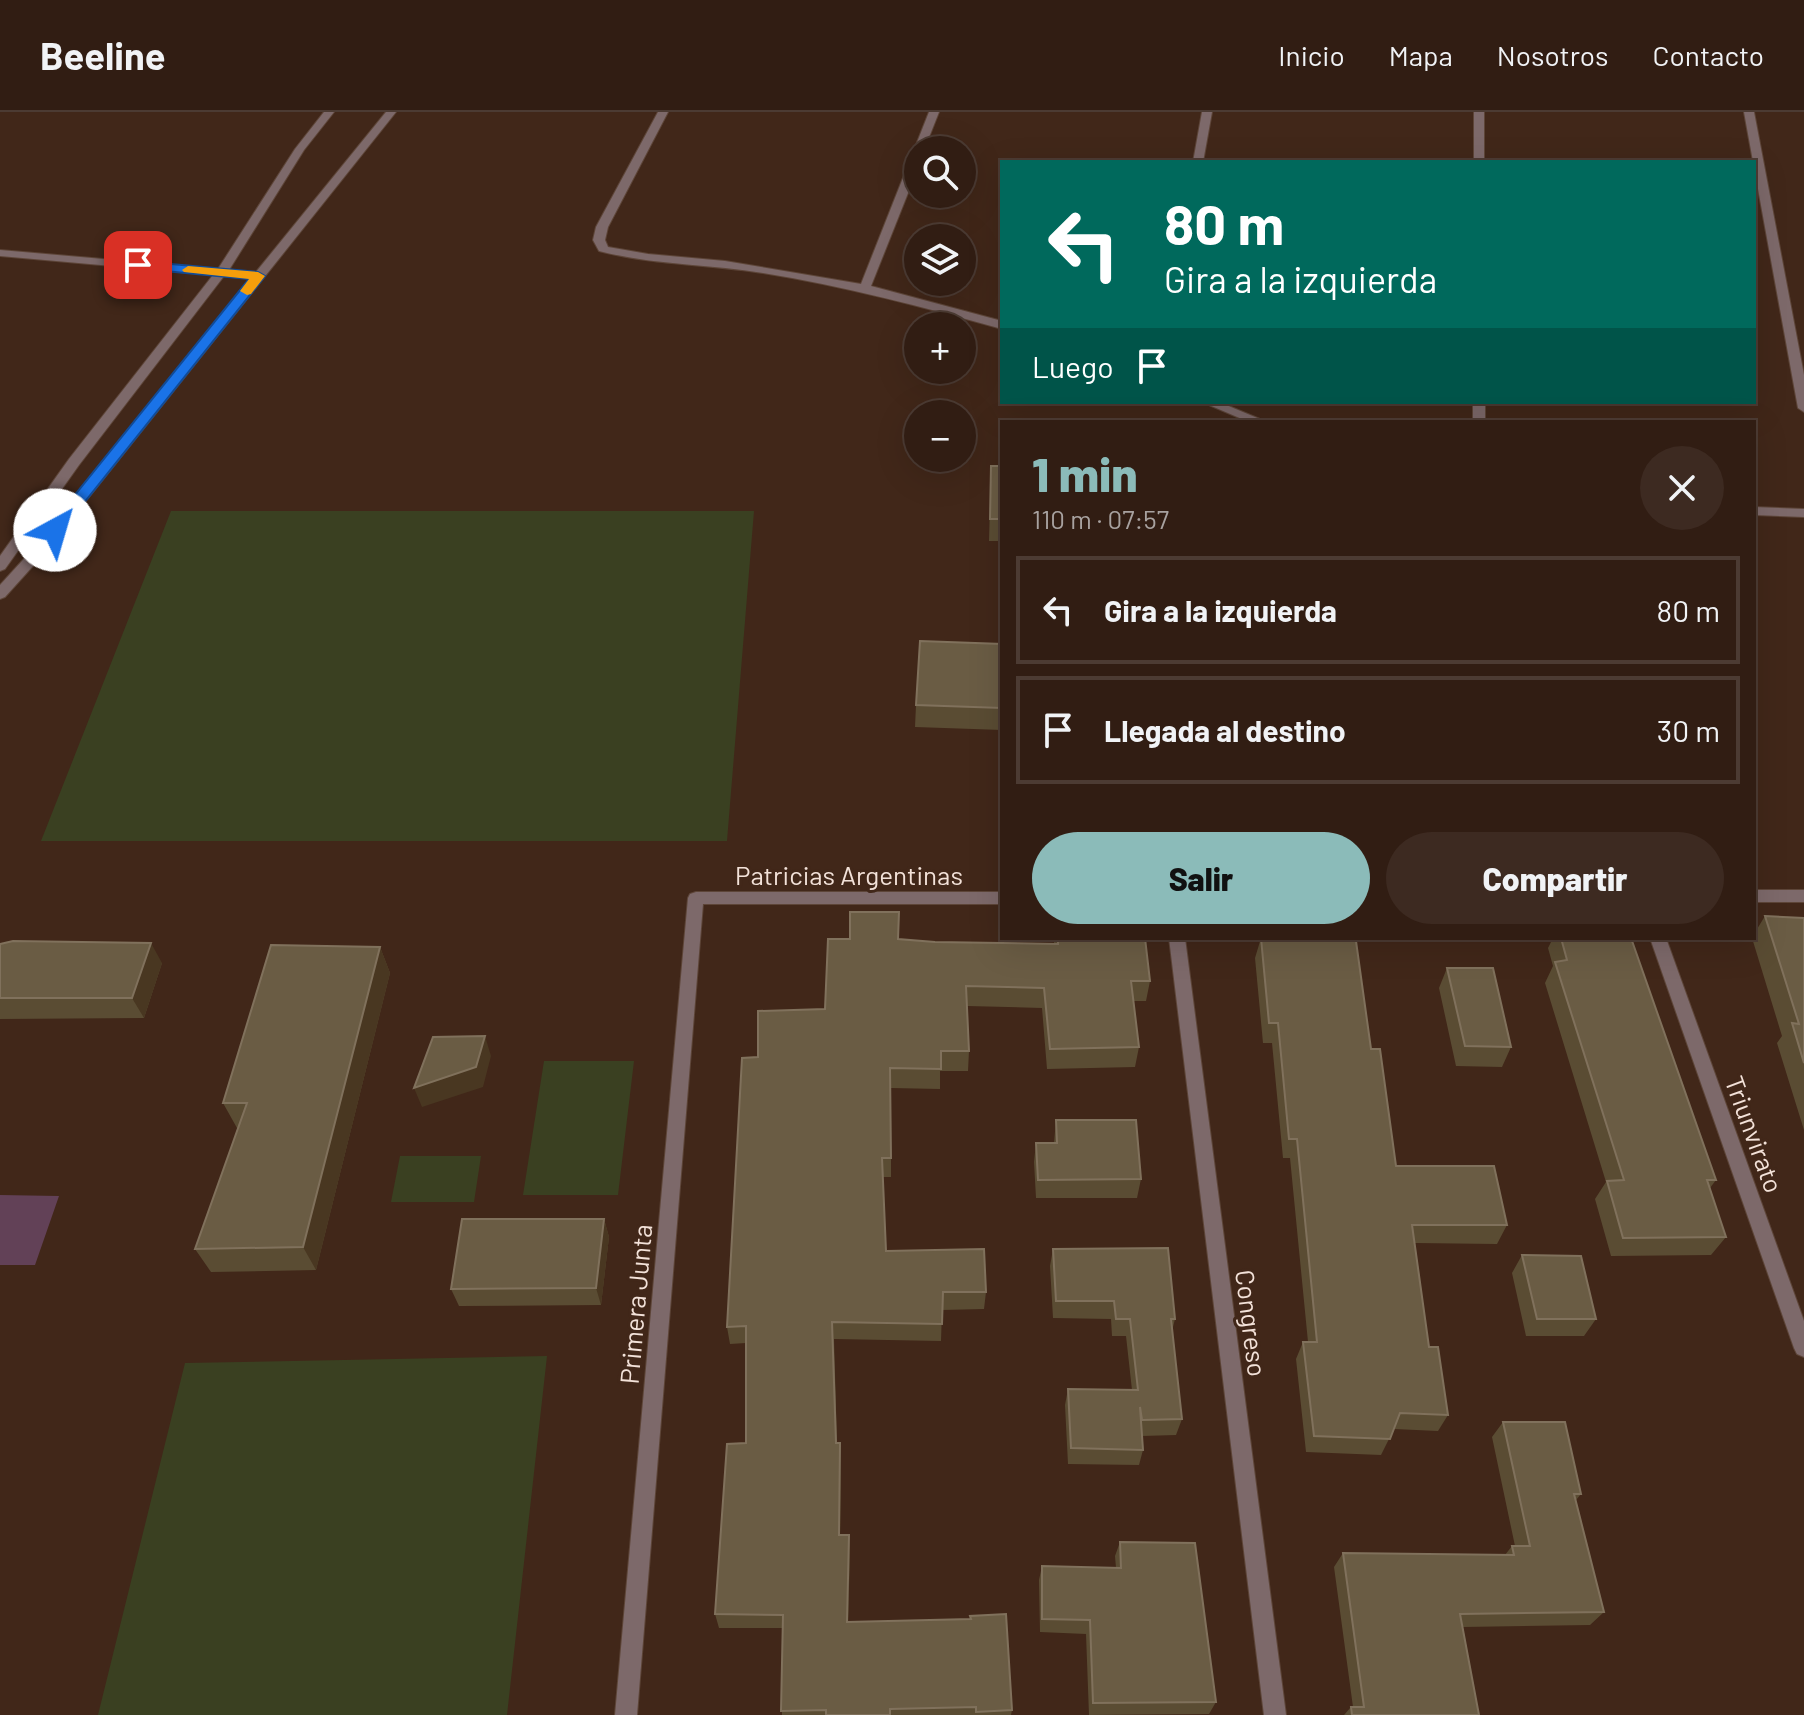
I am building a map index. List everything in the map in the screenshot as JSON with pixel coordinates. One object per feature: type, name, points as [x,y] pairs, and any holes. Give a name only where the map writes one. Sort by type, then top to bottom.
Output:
[{"type":"street","points":[[0,566],[84,449],[221,273],[300,149],[329,112]]},
{"type":"street","points":[[0,594],[37,553],[391,112]]},
{"type":"street","points":[[663,112],[602,227],[599,240],[603,249],[621,254],[720,264],[866,286],[1000,324]]},
{"type":"street","points":[[925,136],[934,112]]},
{"type":"street","points":[[1198,160],[1207,112]]},
{"type":"street","points":[[1479,112],[1479,160]]},
{"type":"street","points":[[1749,112],[1804,408]]},
{"type":"street","points":[[866,286],[904,190]]},
{"type":"street","points":[[0,253],[258,276]]},
{"type":"street","points":[[1213,404],[1256,420]]},
{"type":"street","points":[[1756,511],[1804,513]]},
{"type":"street","points":[[1756,896],[1804,896]]},
{"type":"street","name":"Patricias Argentinas","points":[[696,898],[1000,898]]},
{"type":"street","name":"Primera Junta","points":[[626,1715],[696,898]]},
{"type":"street","name":"Congreso","points":[[1177,940],[1275,1715]]},
{"type":"street","name":"Triunvirato","points":[[1659,940],[1804,1348]]},
{"type":"green space","points":[[171,511],[754,511],[727,841],[41,841]]},
{"type":"green space","points":[[544,1061],[634,1061],[618,1195],[523,1195]]},
{"type":"green space","points":[[400,1156],[481,1156],[474,1202],[391,1202]]},
{"type":"green space","points":[[547,1356],[507,1715],[98,1715],[185,1363]]},
{"type":"shaded area","points":[[0,1195],[59,1196],[35,1265],[0,1265]]},
{"type":"building","points":[[991,466],[1000,466],[1000,519],[990,519]]},
{"type":"building","points":[[920,641],[1000,644],[1000,708],[916,705]]},
{"type":"building","points":[[850,912],[899,912],[898,939],[1058,944],[1058,940],[1145,940],[1150,981],[1131,981],[1139,1047],[1050,1049],[1044,988],[966,986],[969,1051],[941,1051],[941,1069],[890,1068],[891,1158],[882,1158],[886,1251],[984,1249],[986,1292],[943,1292],[942,1324],[832,1322],[836,1443],[840,1443],[839,1535],[849,1535],[847,1622],[971,1619],[970,1616],[1006,1614],[1012,1710],[976,1712],[976,1707],[890,1709],[890,1715],[826,1715],[826,1710],[781,1711],[783,1615],[715,1614],[727,1444],[746,1443],[746,1326],[727,1327],[742,1058],[758,1057],[758,1011],[825,1009],[828,939],[850,939]]},
{"type":"building","points":[[1765,916],[1804,918],[1804,1063],[1792,1023],[1799,1024]]},
{"type":"building","points":[[1261,940],[1356,941],[1371,1049],[1380,1049],[1396,1166],[1494,1166],[1507,1225],[1412,1225],[1429,1347],[1438,1347],[1448,1415],[1400,1413],[1390,1439],[1314,1436],[1303,1342],[1317,1342],[1297,1139],[1289,1139],[1278,1023],[1269,1023]]},
{"type":"building","points":[[1562,940],[1632,940],[1716,1180],[1707,1180],[1726,1237],[1623,1238],[1607,1181],[1624,1180],[1555,962],[1567,960]]},
{"type":"building","points":[[13,941],[151,943],[132,998],[0,998],[0,944]]},
{"type":"building","points":[[271,945],[380,947],[303,1247],[195,1249],[247,1103],[223,1103]]},
{"type":"building","points":[[1447,968],[1493,968],[1511,1047],[1465,1046]]},
{"type":"building","points":[[485,1036],[476,1067],[414,1088],[433,1037]]},
{"type":"building","points":[[1056,1120],[1136,1120],[1141,1179],[1038,1180],[1036,1143],[1057,1143]]},
{"type":"building","points":[[462,1219],[604,1219],[596,1288],[451,1289]]},
{"type":"building","points":[[1168,1248],[1175,1319],[1171,1319],[1182,1419],[1142,1420],[1140,1407],[1143,1450],[1071,1448],[1068,1389],[1138,1390],[1130,1319],[1116,1319],[1114,1301],[1056,1301],[1053,1249]]},
{"type":"building","points":[[1522,1255],[1581,1256],[1596,1319],[1537,1319]]},
{"type":"building","points":[[1503,1422],[1565,1422],[1581,1494],[1574,1494],[1604,1612],[1460,1614],[1479,1715],[1352,1715],[1351,1707],[1364,1707],[1343,1553],[1514,1555],[1512,1546],[1530,1546]]},
{"type":"building","points":[[1120,1542],[1195,1543],[1216,1702],[1093,1703],[1090,1620],[1042,1619],[1042,1566],[1121,1568]]},
{"type":"slow traffic","points":[[188,270],[258,276],[247,291]]},
{"type":"route","points":[[55,530],[258,276],[138,265]]}]
